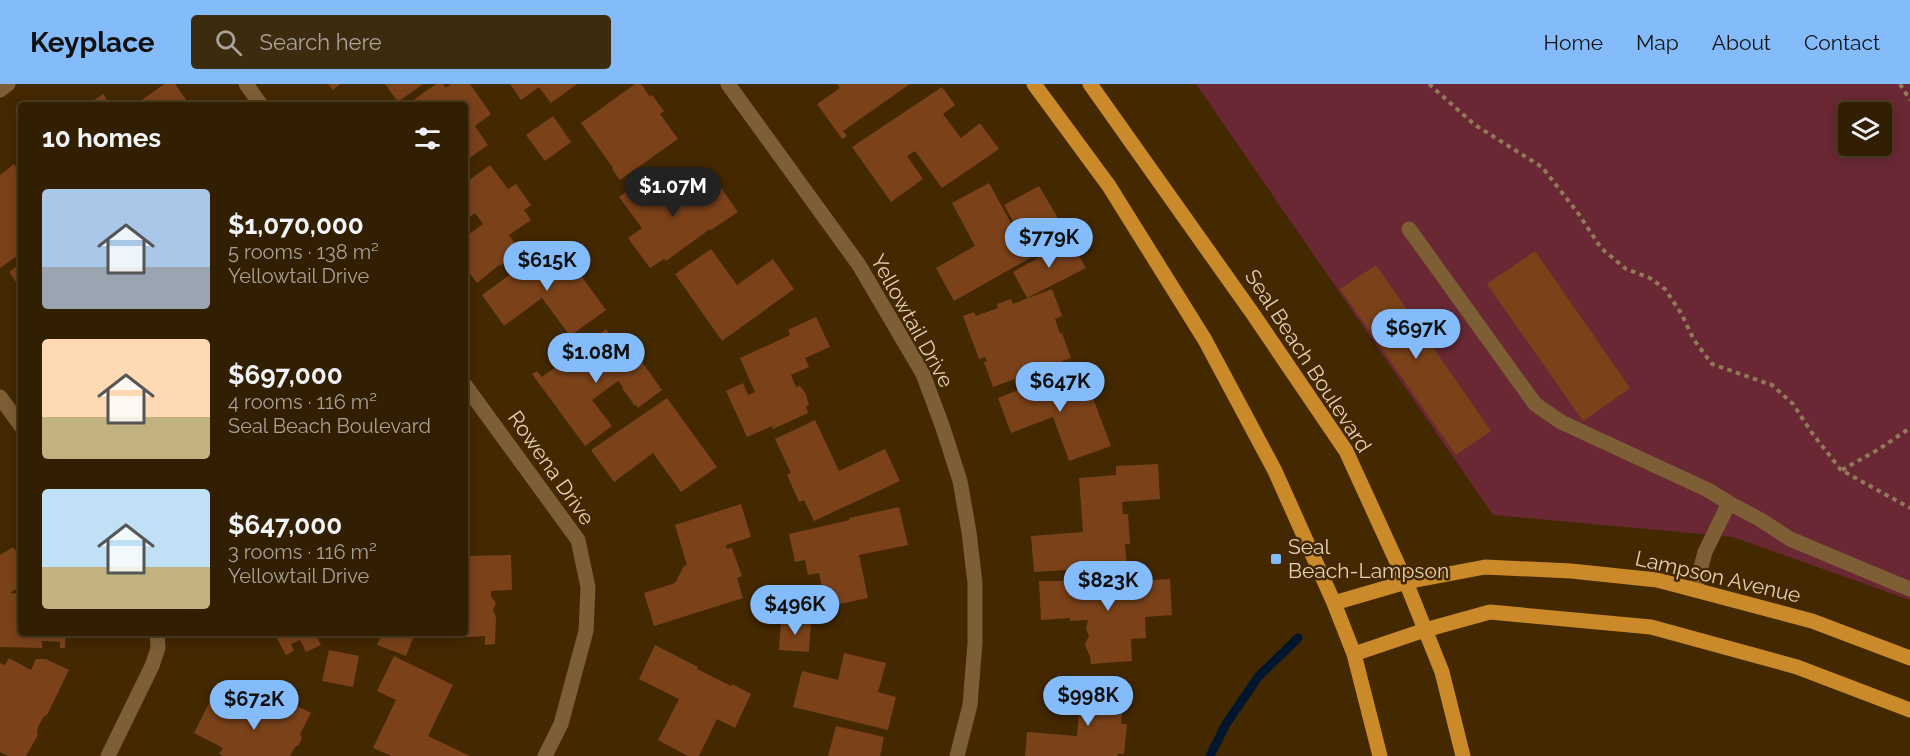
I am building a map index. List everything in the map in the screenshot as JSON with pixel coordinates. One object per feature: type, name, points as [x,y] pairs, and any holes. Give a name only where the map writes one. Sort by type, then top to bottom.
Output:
[{"type":"main road","points":[[1034,84],[1109,186],[1205,340],[1275,471],[1334,603],[1354,654],[1380,756]]},
{"type":"main road","name":"Seal Beach Boulevard","points":[[1090,84],[1253,314],[1346,451],[1406,582],[1442,672],[1463,756]]},
{"type":"main road","name":"Lampson Avenue","points":[[1334,603],[1406,582],[1470,570],[1495,568],[1603,574],[1657,580],[1812,621],[1910,658]]},
{"type":"main road","points":[[1354,654],[1425,630],[1490,612],[1651,627],[1797,667],[1910,710]]},
{"type":"street","points":[[0,90],[8,84]]},
{"type":"street","points":[[246,84],[259,102]]},
{"type":"street","name":"Yellowtail Drive","points":[[728,84],[859,265],[923,375],[943,428],[960,481],[975,583],[975,643],[970,705],[957,756]]},
{"type":"street","points":[[1409,229],[1535,404],[1560,422],[1708,490],[1790,539],[1910,589]]},
{"type":"street","name":"Rowena Drive","points":[[468,389],[578,540],[588,587],[586,631],[561,724],[545,756]]},
{"type":"street","points":[[0,397],[18,422]]},
{"type":"street","points":[[1695,590],[1705,552],[1729,503]]},
{"type":"street","points":[[108,756],[152,666],[158,648],[156,636]]},
{"type":"path","points":[[1429,84],[1475,125],[1542,167],[1578,213],[1601,248],[1626,268],[1650,278],[1665,289],[1682,313],[1694,340],[1712,364],[1772,385],[1793,404],[1841,470],[1910,508]]},
{"type":"path","points":[[1900,84],[1910,100]]},
{"type":"path","points":[[1841,470],[1879,449],[1910,428]]},
{"type":"shaded area","points":[[1196,84],[1910,84],[1910,600],[1733,537],[1493,515]]},
{"type":"building","points":[[164,84],[175,84],[188,102],[139,102]]},
{"type":"building","points":[[328,84],[340,84],[333,90]]},
{"type":"building","points":[[385,84],[423,84],[398,102]]},
{"type":"building","points":[[436,84],[443,84],[446,88],[451,84],[470,84],[491,114],[475,126],[488,145],[468,159],[468,102],[410,102]]},
{"type":"building","points":[[510,84],[577,84],[551,103],[539,87],[521,100]]},
{"type":"building","points":[[635,84],[641,84],[650,97],[652,95],[664,111],[660,114],[678,139],[620,180],[581,123]]},
{"type":"building","points":[[837,84],[910,84],[843,131],[847,136],[842,139],[817,104],[840,88]]},
{"type":"building","points":[[942,87],[955,105],[943,114],[961,138],[980,123],[999,149],[942,188],[915,151],[907,156],[923,179],[891,202],[852,147]]},
{"type":"building","points":[[103,94],[109,102],[91,102]]},
{"type":"building","points":[[553,116],[571,142],[545,161],[526,135]]},
{"type":"building","points":[[14,164],[18,170],[18,255],[0,268],[0,175]]},
{"type":"building","points":[[490,165],[508,189],[516,184],[531,205],[524,210],[531,220],[509,235],[521,252],[499,265],[477,283],[468,271],[468,235],[483,224],[475,213],[468,219],[468,181]]},
{"type":"building","points":[[651,173],[667,187],[678,207],[717,182],[738,212],[666,261],[664,259],[650,268],[628,238],[642,228],[619,197]]},
{"type":"building","points":[[989,183],[1030,258],[954,301],[936,268],[975,246],[952,203]]},
{"type":"building","points":[[1039,186],[1068,235],[1032,255],[1004,205]]},
{"type":"building","points":[[1070,240],[1086,268],[1027,298],[1013,272]]},
{"type":"building","points":[[558,244],[606,310],[570,336],[542,298],[504,326],[482,295],[523,265],[525,268]]},
{"type":"building","points":[[711,249],[737,285],[773,259],[794,289],[722,341],[675,274]]},
{"type":"building","points":[[1535,251],[1630,388],[1583,421],[1487,284]]},
{"type":"building","points":[[18,265],[18,285],[9,272]]},
{"type":"building","points":[[1376,265],[1491,431],[1456,455],[1340,289]]},
{"type":"building","points":[[1052,289],[1062,316],[1055,319],[1071,358],[993,387],[984,362],[987,361],[985,357],[979,359],[963,316],[974,312],[976,316],[998,308],[997,304],[1011,299],[1013,304]]},
{"type":"building","points":[[816,317],[830,347],[805,358],[809,367],[791,375],[796,387],[800,386],[806,394],[808,413],[773,429],[772,426],[747,437],[726,391],[743,383],[748,395],[755,392],[740,358],[790,335],[788,330]]},
{"type":"building","points":[[606,329],[620,348],[628,343],[662,390],[638,408],[618,381],[592,400],[612,426],[585,446],[532,374],[537,371],[542,377]]},
{"type":"building","points":[[1082,369],[1111,446],[1069,461],[1053,417],[1011,433],[998,398],[1044,380],[1044,383]]},
{"type":"building","points":[[667,398],[717,467],[681,492],[653,453],[614,482],[591,450]]},
{"type":"building","points":[[815,420],[839,471],[885,449],[900,481],[814,521],[804,500],[799,502],[787,475],[791,473],[775,439]]},
{"type":"building","points":[[1158,464],[1160,499],[1122,502],[1123,514],[1128,514],[1130,544],[1125,544],[1127,566],[1034,572],[1031,536],[1083,532],[1079,478],[1116,475],[1116,466]]},
{"type":"building","points":[[741,504],[751,537],[726,545],[727,549],[732,548],[742,576],[737,578],[743,598],[654,626],[644,593],[675,583],[684,566],[687,565],[675,525]]},
{"type":"building","points":[[899,507],[908,545],[859,555],[868,598],[826,607],[819,573],[808,575],[805,560],[795,562],[789,534]]},
{"type":"building","points":[[13,547],[18,554],[18,588],[10,593],[18,594],[18,636],[66,636],[65,648],[60,648],[60,642],[42,641],[42,648],[0,647],[0,555]]},
{"type":"building","points":[[511,555],[512,590],[491,591],[491,596],[496,603],[493,610],[496,617],[495,644],[485,645],[485,636],[451,638],[451,636],[468,636],[468,556]]},
{"type":"building","points":[[1170,579],[1172,615],[1145,617],[1146,638],[1131,639],[1132,661],[1091,664],[1085,645],[1089,635],[1086,629],[1088,620],[1070,621],[1070,618],[1041,620],[1039,581],[1070,581],[1070,585]]},
{"type":"building","points":[[781,619],[811,622],[809,652],[779,650]]},
{"type":"building","points":[[276,636],[316,636],[321,645],[306,652],[300,640],[291,644],[294,651],[286,655]]},
{"type":"building","points":[[381,636],[414,636],[406,656],[377,645]]},
{"type":"building","points":[[655,645],[698,667],[697,669],[751,694],[735,728],[717,719],[699,756],[688,756],[658,740],[679,699],[639,679]]},
{"type":"building","points":[[329,650],[359,656],[353,687],[322,681]]},
{"type":"building","points":[[844,653],[886,663],[878,692],[896,697],[888,730],[793,707],[802,671],[838,680]]},
{"type":"building","points":[[394,656],[453,685],[428,736],[470,756],[391,756],[373,748],[396,700],[377,691]]},
{"type":"building","points":[[9,658],[31,670],[36,659],[46,659],[69,670],[47,715],[39,725],[38,735],[26,756],[8,756],[0,752],[0,663],[5,665]]},
{"type":"building","points":[[1082,681],[1125,685],[1121,724],[1127,724],[1124,754],[1118,754],[1118,756],[1025,756],[1027,732],[1077,736]]},
{"type":"building","points":[[210,701],[254,721],[259,711],[274,719],[283,703],[286,704],[287,701],[311,713],[300,734],[302,738],[299,745],[295,747],[290,756],[223,756],[219,754],[223,748],[194,733]]},
{"type":"building","points":[[836,726],[884,737],[880,756],[828,756]]},
{"type":"waterway","points":[[1210,756],[1226,724],[1258,677],[1298,638]]},
{"type":"place","name":"Seal Beach-Lampson","points":[[1276,559]]}]
